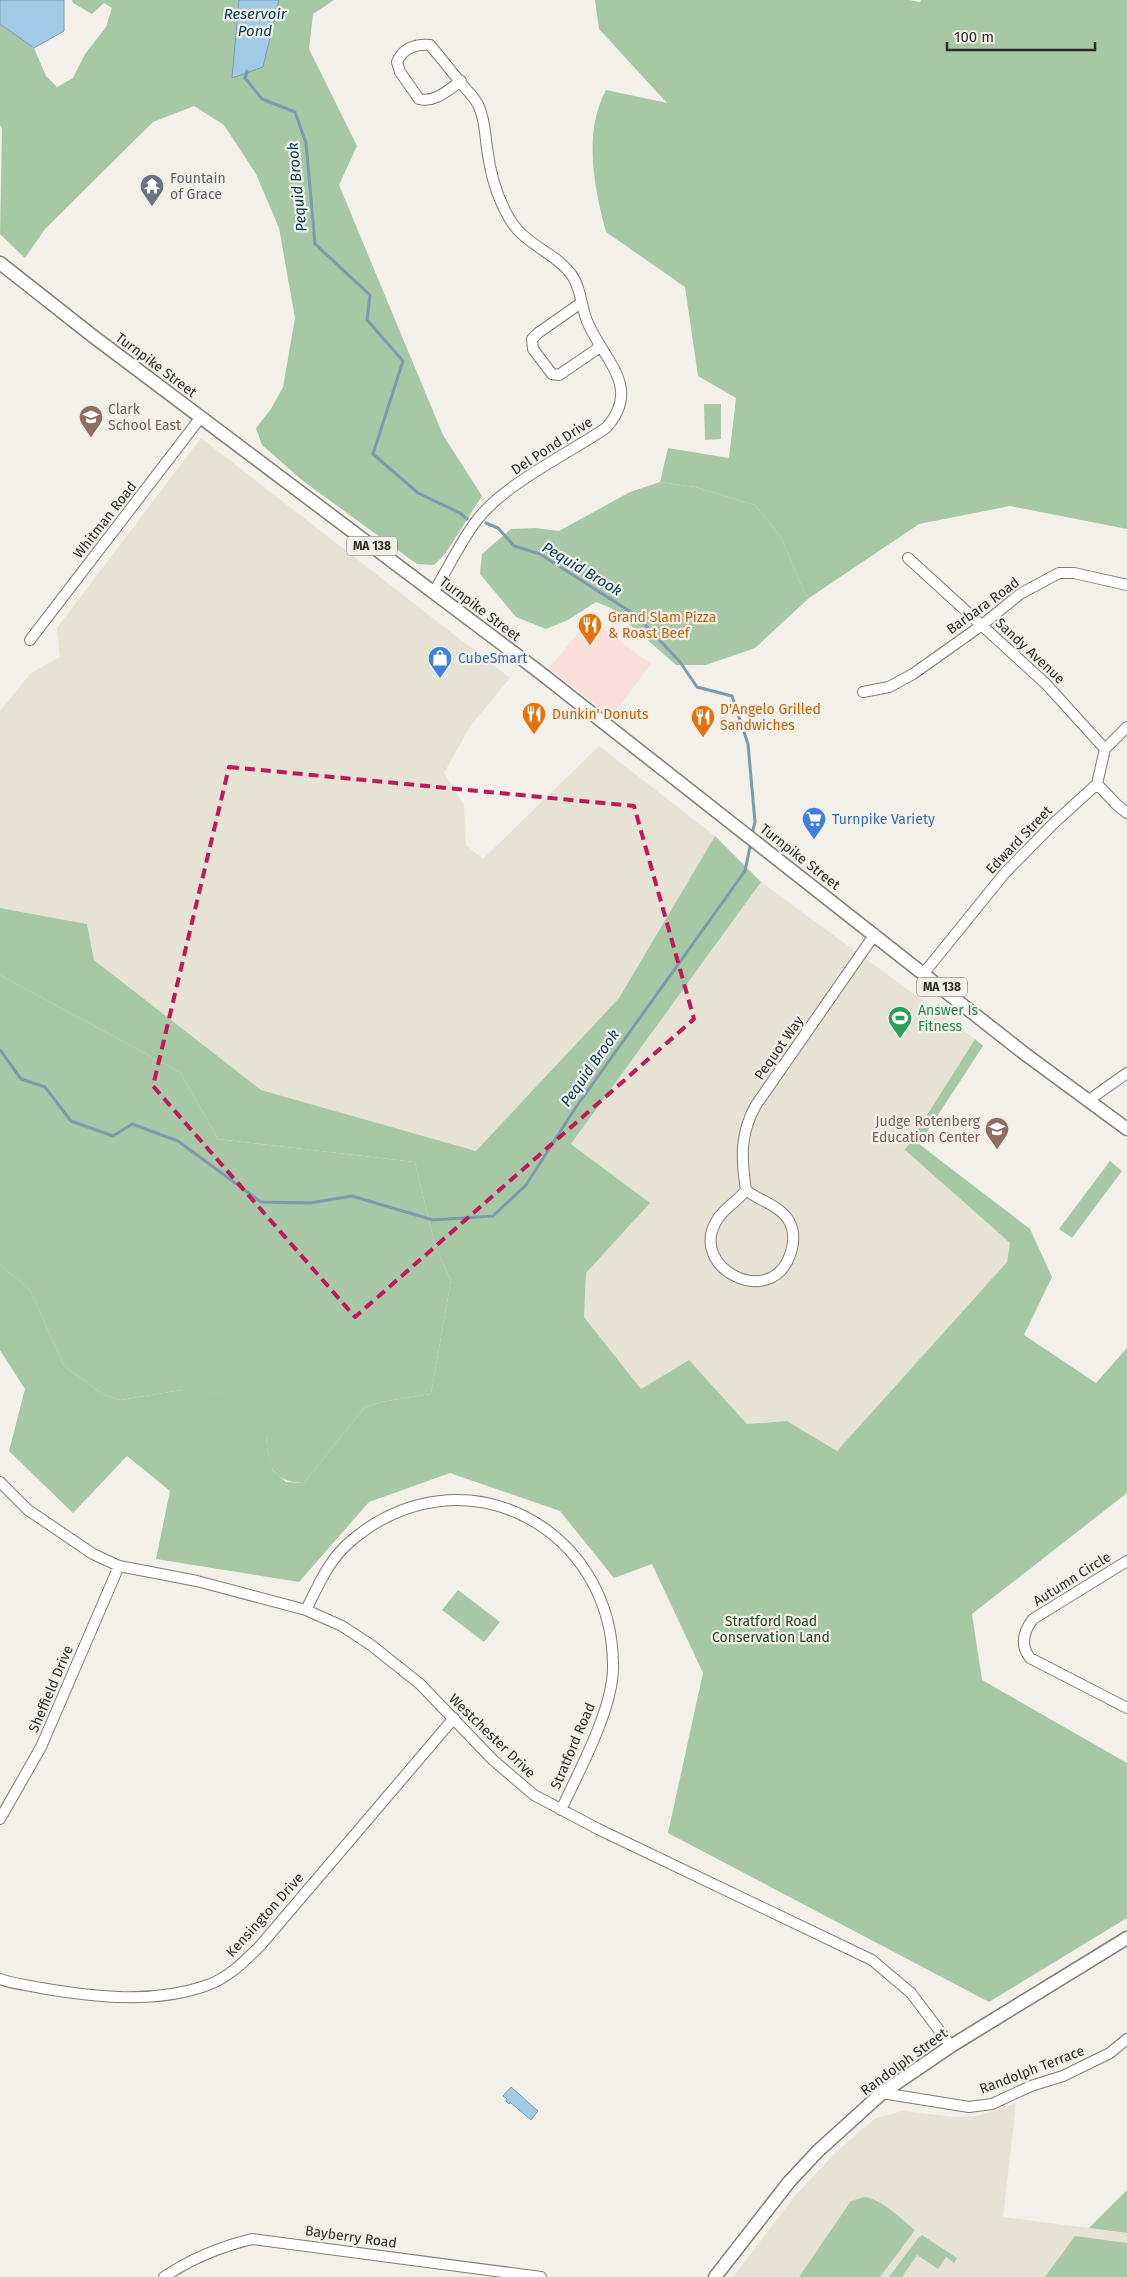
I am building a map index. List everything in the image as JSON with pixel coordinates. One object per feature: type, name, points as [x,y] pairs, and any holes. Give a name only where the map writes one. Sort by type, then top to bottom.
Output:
[{"type":"main road","name":"Turnpike Street","points":[[0,264],[538,671],[875,934],[1025,1054],[1127,1130]]},
{"type":"main road","name":"Randolph Street","points":[[715,2277],[789,2182],[818,2151],[882,2093],[951,2046],[1127,1938]]},
{"type":"street","name":"Del Pond Drive","points":[[433,593],[477,520],[488,508],[509,490],[606,428],[614,419],[623,390],[613,366],[590,330],[572,275],[560,263],[528,241],[509,219],[500,201],[493,179],[480,108],[460,82],[430,45],[420,45],[408,49],[400,55],[397,62],[400,72],[419,99],[427,101],[437,97],[460,82]]},
{"type":"street","points":[[581,303],[538,333],[532,339],[533,350],[552,374],[559,375],[600,347]]},
{"type":"street","name":"Whitman Road","points":[[30,640],[201,417]]},
{"type":"street","name":"Sandy Avenue","points":[[908,558],[1046,684],[1105,749]]},
{"type":"street","name":"Barbara Road","points":[[863,692],[890,687],[913,674],[982,625],[1020,594],[1059,573],[1074,573],[1127,585]]},
{"type":"street","points":[[1127,726],[1105,749],[1097,784],[1116,805],[1127,813]]},
{"type":"street","name":"Edward Street","points":[[924,973],[1004,874],[1053,824],[1097,784]]},
{"type":"street","name":"Pequot Way","points":[[746,1190],[742,1146],[744,1132],[750,1115],[875,934]]},
{"type":"street","points":[[1089,1100],[1127,1073]]},
{"type":"street","points":[[746,1190],[781,1211],[789,1220],[792,1229],[792,1248],[788,1259],[781,1269],[771,1276],[760,1280],[740,1280],[731,1275],[717,1261],[712,1242],[712,1231],[717,1220],[725,1210],[740,1199],[746,1190]]},
{"type":"street","name":"Westchester Drive","points":[[0,1482],[28,1510],[92,1554],[119,1566],[197,1581],[306,1610],[342,1626],[371,1645],[420,1684],[515,1779],[534,1795],[561,1810],[872,1960],[912,1993],[951,2046]]},
{"type":"street","name":"Stratford Road","points":[[306,1610],[321,1580],[349,1542],[371,1525],[397,1512],[426,1504],[452,1501],[476,1502],[501,1506],[548,1530],[568,1547],[583,1564],[593,1581],[607,1612],[612,1640],[613,1671],[607,1701],[594,1737],[561,1810]]},
{"type":"street","name":"Autumn Circle","points":[[1127,1561],[1033,1620],[1027,1627],[1023,1638],[1024,1650],[1030,1658],[1127,1708]]},
{"type":"street","name":"Sheffield Drive","points":[[0,1819],[41,1747],[119,1566]]},
{"type":"street","name":"Kensington Drive","points":[[0,1979],[70,1993],[141,1998],[177,1994],[206,1986],[228,1974],[241,1965],[260,1946],[454,1718]]},
{"type":"street","name":"Randolph Terrace","points":[[882,2093],[970,2107],[992,2104],[1031,2086],[1063,2076],[1110,2053],[1127,2039]]},
{"type":"street","name":"Bayberry Road","points":[[164,2277],[222,2246],[252,2238],[541,2277]]},
{"type":"highlighted area","points":[[229,767],[634,806],[694,1019],[355,1317],[153,1086]]},
{"type":"shaded area","points":[[201,438],[510,678],[471,725],[444,773],[464,805],[466,845],[483,859],[599,746],[715,836],[619,998],[476,1151],[261,1090],[94,960],[87,924],[0,908],[0,711],[31,673],[60,657],[57,628]]},
{"type":"shaded area","points":[[590,619],[651,664],[611,717],[549,668]]},
{"type":"shaded area","points":[[761,882],[975,1039],[905,1150],[1010,1243],[1007,1262],[837,1451],[787,1421],[747,1424],[689,1360],[641,1389],[584,1317],[586,1273],[649,1203],[571,1144]]},
{"type":"shaded area","points":[[1016,2103],[1003,2217],[1127,2233],[1127,2277],[733,2277],[795,2196],[836,2152],[876,2118],[903,2111],[954,2117],[977,2116]]},
{"type":"green space","points":[[72,0],[239,0],[233,77],[263,67],[279,0],[334,0],[313,14],[309,49],[357,146],[339,185],[443,435],[482,496],[445,554],[434,565],[417,564],[303,481],[262,445],[256,428],[271,409],[283,387],[295,318],[279,228],[256,174],[224,125],[194,106],[153,122],[45,229],[25,258],[0,234],[2,128],[0,125],[0,24],[34,48],[46,76],[57,87],[73,78],[85,54],[106,27],[112,8],[104,3],[92,14],[73,3]]},
{"type":"green space","points":[[595,0],[909,0],[920,2],[921,0],[1127,0],[1127,529],[1010,506],[919,524],[809,598],[805,594],[781,537],[755,505],[695,487],[660,482],[668,448],[729,458],[736,398],[698,376],[685,287],[606,232],[595,179],[593,142],[599,107],[606,90],[667,103],[599,29]]},
{"type":"green space","points":[[704,404],[721,404],[721,439],[705,440]]},
{"type":"green space","points":[[660,482],[695,487],[755,505],[781,537],[805,594],[809,598],[755,648],[706,665],[676,665],[611,608],[596,602],[568,620],[546,629],[516,617],[480,574],[482,554],[511,529],[535,528],[559,531],[630,492]]},
{"type":"green space","name":"Stratford Road Conservation Land","points":[[715,836],[761,882],[571,1144],[650,1203],[586,1273],[584,1317],[641,1389],[689,1360],[747,1424],[787,1421],[837,1451],[1007,1262],[1010,1243],[905,1150],[975,1039],[983,1046],[919,1144],[1030,1229],[1052,1277],[1024,1335],[1096,1383],[1127,1348],[1127,1493],[972,1614],[982,1680],[1127,1763],[1127,1918],[989,2002],[668,1833],[703,1673],[652,1564],[614,1578],[560,1511],[450,1473],[369,1502],[299,1582],[156,1559],[170,1491],[127,1456],[73,1513],[9,1451],[25,1389],[0,1350],[0,1265],[30,1290],[64,1366],[104,1395],[120,1400],[182,1390],[250,1403],[266,1436],[268,1454],[273,1471],[286,1482],[304,1483],[364,1408],[381,1402],[431,1394],[451,1280],[436,1249],[415,1162],[218,1139],[180,1072],[0,975],[0,908],[87,924],[94,960],[261,1090],[476,1151],[619,998]]},
{"type":"green space","points":[[0,975],[180,1072],[218,1139],[415,1162],[436,1249],[451,1280],[431,1394],[381,1402],[364,1408],[304,1483],[284,1479],[273,1470],[268,1456],[266,1436],[182,1390],[120,1400],[104,1395],[64,1366],[30,1290],[0,1265]]},
{"type":"green space","points":[[1110,1161],[1122,1171],[1072,1238],[1059,1229]]},
{"type":"green space","points":[[458,1590],[500,1622],[484,1642],[442,1610]]},
{"type":"green space","points":[[1127,2190],[1127,2233],[1089,2228]]},
{"type":"green space","points":[[864,2197],[878,2201],[915,2230],[880,2277],[799,2277],[851,2201]]},
{"type":"green space","points":[[922,2235],[957,2258],[954,2263],[946,2257],[938,2269],[917,2255],[902,2277],[889,2277],[919,2237]]},
{"type":"green space","points":[[1075,2236],[1127,2243],[1127,2277],[1045,2277]]},
{"type":"water","points":[[0,0],[64,0],[64,31],[34,48],[0,24]]},
{"type":"water","name":"Reservoir Pond","points":[[239,0],[279,0],[263,67],[232,78]]},
{"type":"water","points":[[511,2087],[538,2111],[531,2120],[510,2102],[509,2104],[506,2101],[507,2099],[503,2096]]},
{"type":"waterway","name":"Pequid Brook","points":[[247,71],[245,78],[262,99],[295,112],[306,143],[315,244],[370,295],[367,320],[403,361],[373,454],[418,493],[460,513],[467,519]]},
{"type":"waterway","name":"Pequid Brook","points":[[486,523],[498,528],[514,546],[540,554],[637,616],[680,662],[697,687],[732,696],[748,744],[755,822],[752,834]]},
{"type":"waterway","name":"Pequid Brook","points":[[0,1050],[21,1079],[45,1087],[71,1121],[113,1136],[132,1124],[178,1141],[261,1202],[310,1203],[352,1196],[433,1220],[493,1216],[526,1185],[576,1107],[745,871],[751,842]]},
{"type":"place","name":"Fountain of Grace","points":[[152,207]]},
{"type":"place","name":"Clark School East","points":[[91,438]]},
{"type":"place","name":"Grand Slam Pizza & Roast Beef","points":[[590,646]]},
{"type":"place","name":"CubeSmart","points":[[440,679]]},
{"type":"place","name":"Dunkin' Donuts","points":[[534,735]]},
{"type":"place","name":"D'Angelo Grilled Sandwiches","points":[[703,738]]},
{"type":"place","name":"Turnpike Variety","points":[[814,840]]},
{"type":"place","name":"Answer Is Fitness","points":[[900,1039]]},
{"type":"place","name":"Judge Rotenberg Education Center","points":[[997,1150]]}]
